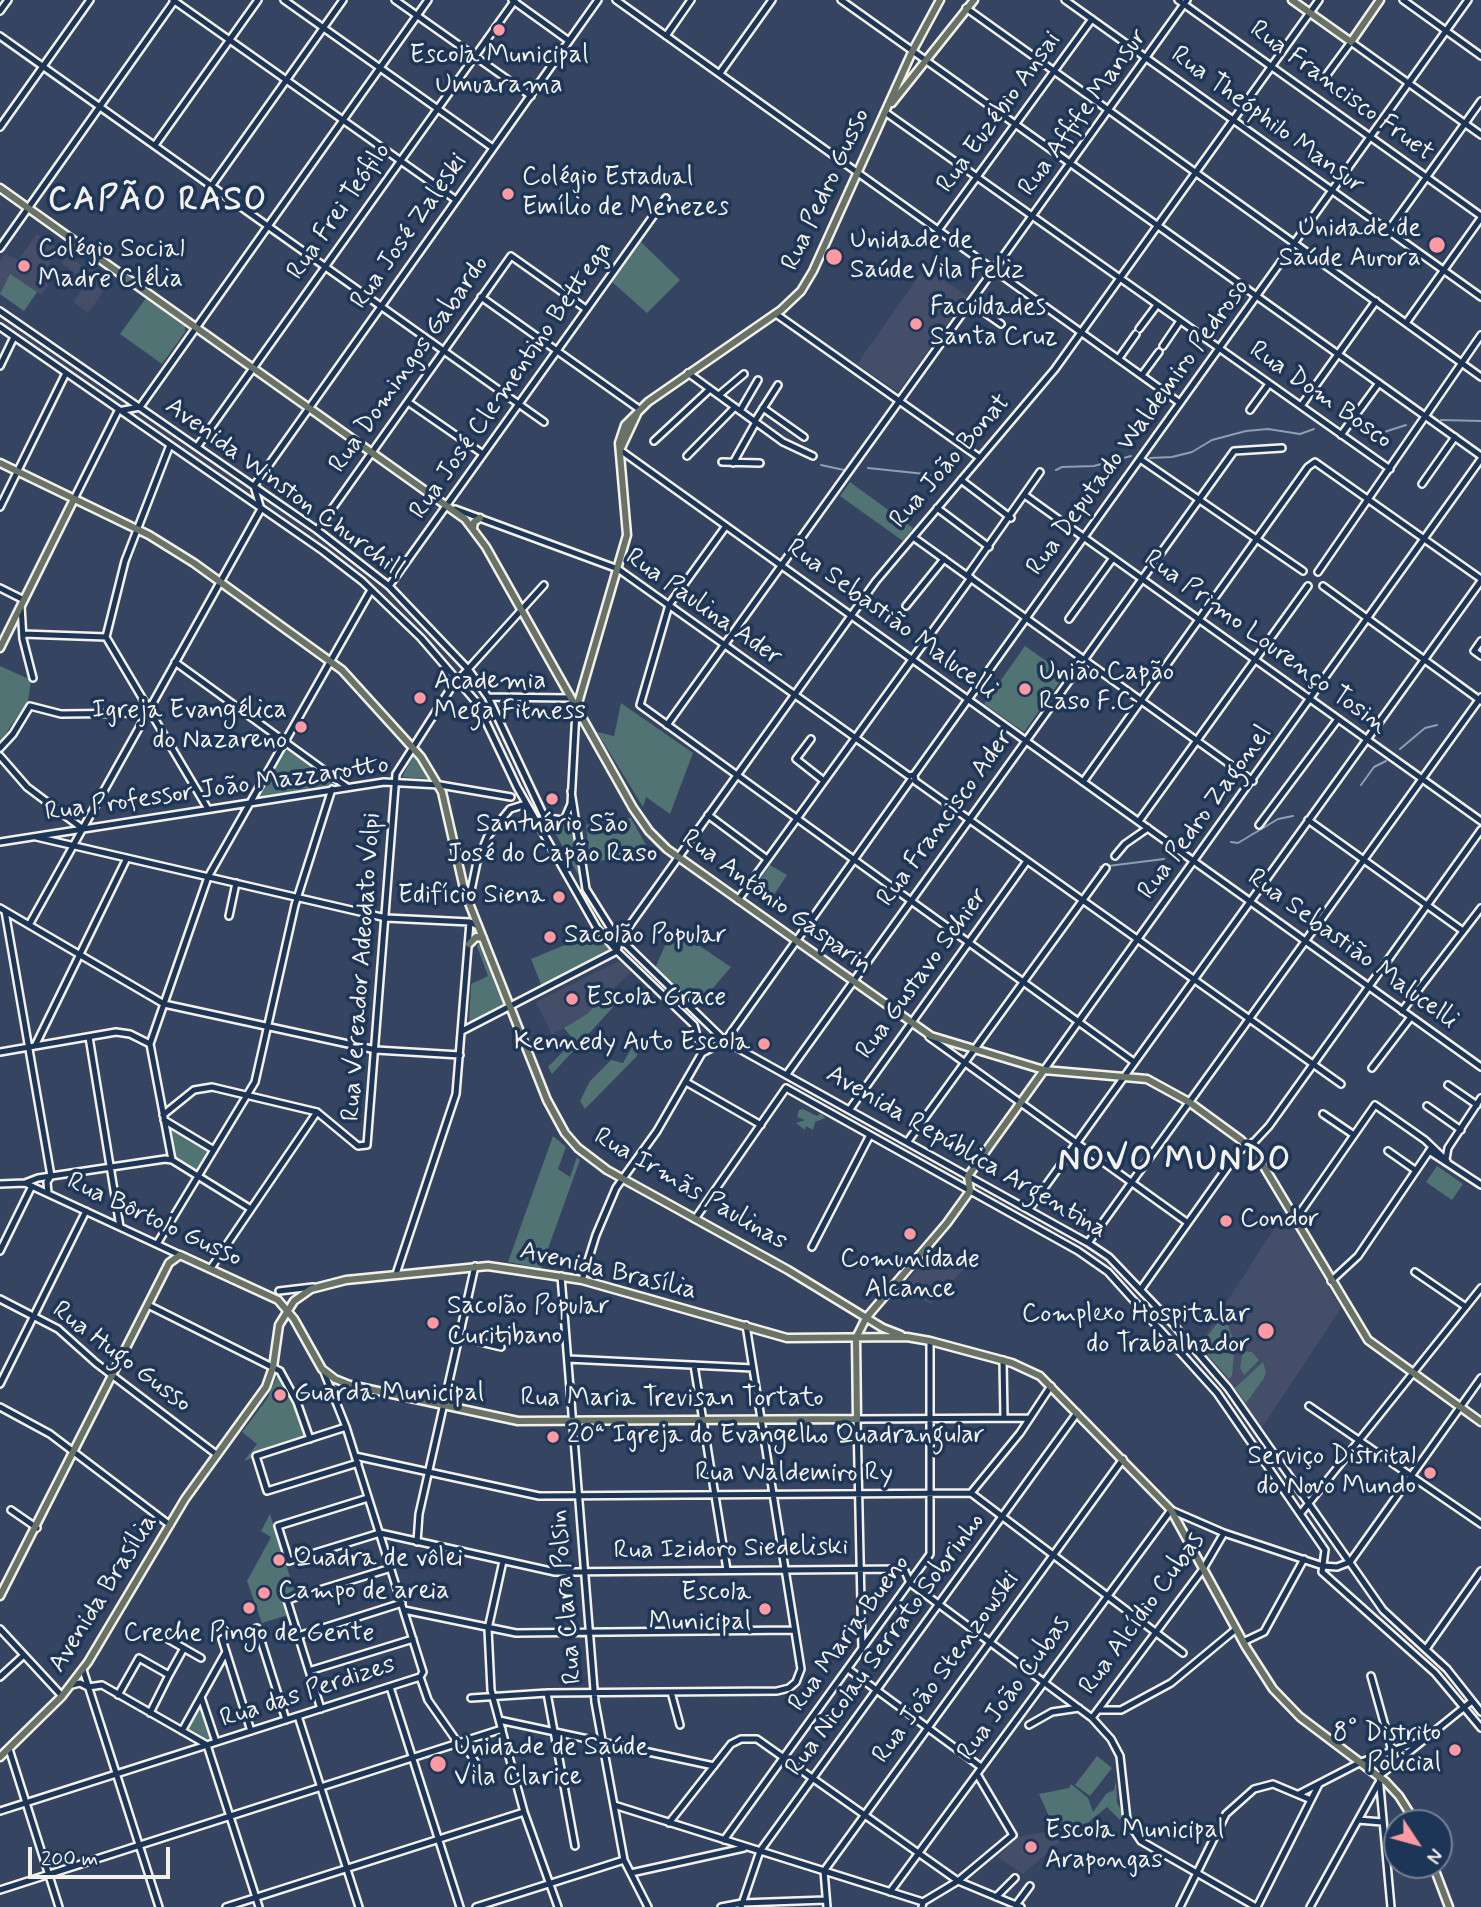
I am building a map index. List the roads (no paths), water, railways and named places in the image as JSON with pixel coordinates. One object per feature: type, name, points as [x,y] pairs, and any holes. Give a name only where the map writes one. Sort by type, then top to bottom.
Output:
[{"type":"main road","name":"Rua Pedro Gusso","points":[[620,450],[639,410],[688,373],[776,314],[797,296],[809,278],[913,50],[940,0]]},
{"type":"main road","points":[[885,113],[974,0]]},
{"type":"main road","points":[[1293,0],[1351,42],[1380,0]]},
{"type":"main road","name":"Rua Antônio Gasparin","points":[[0,188],[455,509],[473,528],[645,826],[678,857],[917,1029]]},
{"type":"main road","points":[[576,710],[618,569],[628,525],[620,450]]},
{"type":"main road","points":[[0,463],[171,548],[331,661],[414,748],[440,785]]},
{"type":"main road","points":[[0,648],[19,619],[22,603],[74,499]]},
{"type":"main road","points":[[473,528],[474,522],[480,518]]},
{"type":"main road","name":"Rua Irmãs Paulinas","points":[[440,785],[469,902],[547,1100],[565,1133],[587,1156],[623,1180],[803,1278],[866,1318],[907,1337]]},
{"type":"main road","points":[[469,944],[476,937],[483,938]]},
{"type":"main road","points":[[917,1029],[973,1051],[1044,1070],[1125,1075],[1158,1083],[1189,1102],[1247,1146],[1265,1167],[1368,1340],[1481,1422]]},
{"type":"main road","name":"Rua Pedro Zagonel","points":[[968,1176],[1044,1070]]},
{"type":"main road","points":[[857,1419],[856,1338],[866,1318],[944,1227],[970,1191],[968,1176]]},
{"type":"main road","points":[[0,1596],[37,1528],[169,1263],[180,1255]]},
{"type":"main road","name":"Rua Bôrtolo Gusso","points":[[180,1255],[275,1298],[287,1309]]},
{"type":"main road","name":"Avenida Brasília","points":[[0,1757],[62,1696],[83,1670],[216,1454],[262,1394],[273,1367],[278,1331],[287,1309],[299,1297],[317,1287],[396,1274],[475,1266],[582,1280],[787,1338],[907,1337],[1003,1360],[1025,1367],[1051,1386],[1171,1510]]},
{"type":"main road","points":[[287,1309],[322,1369]]},
{"type":"main road","name":"Rua Maria Trevisan Tortato","points":[[322,1369],[350,1385],[518,1421],[857,1419]]},
{"type":"main road","points":[[1171,1510],[1243,1642],[1284,1702],[1361,1762],[1399,1796],[1407,1809]]},
{"type":"main road","points":[[1438,1879],[1449,1907]]},
{"type":"street","points":[[0,11],[8,0]]},
{"type":"street","points":[[0,127],[90,0]]},
{"type":"street","points":[[0,248],[174,0],[456,200]]},
{"type":"street","points":[[155,145],[258,0]]},
{"type":"street","points":[[284,0],[493,148]]},
{"type":"street","points":[[212,185],[343,0]]},
{"type":"street","points":[[395,0],[531,96]]},
{"type":"street","points":[[74,499],[119,411],[140,407],[428,0]]},
{"type":"street","points":[[513,0],[569,41]]},
{"type":"street","name":"Rua Frei Teófilo","points":[[197,447],[513,0]]},
{"type":"street","name":"Rua José Zaleski","points":[[254,486],[598,0]]},
{"type":"street","points":[[616,0],[1180,403]]},
{"type":"street","points":[[666,36],[691,0]]},
{"type":"street","points":[[720,73],[772,0]]},
{"type":"street","points":[[841,0],[1481,457]]},
{"type":"street","name":"Rua Theóphilo Mansur","points":[[1065,0],[1481,297]]},
{"type":"street","name":"Rua Francisco Fruet","points":[[1178,0],[1186,2],[1481,217]]},
{"type":"street","name":"Rua João Bonat","points":[[617,951],[620,939],[851,615],[937,508],[1048,378],[1319,0]]},
{"type":"street","points":[[1403,0],[1481,56]]},
{"type":"street","name":"Rua Deputado Waldemiro Pedroso","points":[[724,1041],[1468,0]]},
{"type":"street","name":"Rua Affife Mansur","points":[[667,725],[1186,2]]},
{"type":"street","points":[[966,8],[1481,377]]},
{"type":"street","name":"Rua Euzébio Ansai","points":[[939,229],[1091,19]]},
{"type":"street","points":[[0,36],[544,422]]},
{"type":"street","points":[[1326,76],[1351,42],[1481,135]]},
{"type":"street","points":[[1388,230],[1481,101]]},
{"type":"street","name":"Rua Dom Bosco","points":[[885,113],[1390,469]]},
{"type":"street","name":"Rua José Clementino Bettega","points":[[389,586],[666,198]]},
{"type":"street","points":[[1406,323],[1481,217]]},
{"type":"street","name":"Rua Domingos Gabardo","points":[[317,530],[511,256],[586,309]]},
{"type":"street","points":[[481,297],[639,410]]},
{"type":"street","points":[[1301,406],[1376,302]]},
{"type":"street","points":[[971,303],[1001,324]]},
{"type":"street","points":[[1118,358],[1157,305]]},
{"type":"street","name":"Avenida Winston Churchill","points":[[1,312],[317,530],[389,586],[468,669],[488,697],[543,814],[549,818],[564,820],[579,829]]},
{"type":"street","points":[[776,314],[980,458]]},
{"type":"street","points":[[1142,375],[1180,321]]},
{"type":"street","name":"Avenida Winston Churchill","points":[[0,327],[323,551],[371,590],[422,638],[477,703],[526,804]]},
{"type":"street","points":[[1318,572],[1481,335]]},
{"type":"street","points":[[0,366],[14,337]]},
{"type":"street","points":[[0,508],[66,373]]},
{"type":"street","points":[[688,373],[790,446],[813,456]]},
{"type":"street","points":[[719,395],[744,374]]},
{"type":"street","points":[[687,456],[737,409],[758,380]]},
{"type":"street","points":[[1341,435],[1379,383]]},
{"type":"street","points":[[1250,410],[1269,384]]},
{"type":"street","points":[[733,463],[778,385]]},
{"type":"street","points":[[654,441],[710,389]]},
{"type":"street","points":[[408,402],[483,454]]},
{"type":"street","points":[[763,408],[804,437]]},
{"type":"street","points":[[1422,484],[1455,437]]},
{"type":"street","points":[[170,445],[136,529],[106,637],[208,809]]},
{"type":"street","name":"Rua Francisco Ader","points":[[787,1073],[1234,451],[1282,448]]},
{"type":"street","name":"Rua Sebastião Malucelli","points":[[620,450],[1481,1067]]},
{"type":"street","name":"Rua Pedro Zagonel","points":[[1044,1070],[1369,620],[1481,457]]},
{"type":"street","points":[[1140,459],[1303,571]]},
{"type":"street","points":[[722,462],[760,463]]},
{"type":"street","points":[[1029,1209],[1481,580],[1315,462],[1308,467],[1083,782]]},
{"type":"street","points":[[738,900],[912,659],[1040,472]]},
{"type":"street","points":[[961,480],[1011,517]]},
{"type":"street","points":[[29,925],[261,509],[254,486]]},
{"type":"street","name":"Rua Primo Lourenço Tosin","points":[[1026,496],[1481,821]]},
{"type":"street","points":[[937,508],[989,547]]},
{"type":"street","name":"Rua Paulina Ader","points":[[455,509],[618,569],[1341,1084]]},
{"type":"street","points":[[726,526],[669,605],[640,705],[1135,1062]]},
{"type":"street","points":[[913,537],[1253,781]]},
{"type":"street","points":[[1069,619],[1112,558]]},
{"type":"street","points":[[906,606],[944,559]]},
{"type":"street","name":"Rua Vereador Adeodato Volpi","points":[[317,1112],[358,1146],[365,1147],[370,1138],[398,771],[458,680],[544,585]]},
{"type":"street","points":[[1139,821],[1308,586]]},
{"type":"street","points":[[1088,1243],[1480,699],[1323,586]]},
{"type":"street","points":[[0,588],[22,603]]},
{"type":"street","points":[[172,1160],[150,1044],[208,877],[371,590]]},
{"type":"street","points":[[19,619],[33,678]]},
{"type":"street","points":[[23,634],[106,637]]},
{"type":"street","points":[[1481,641],[1474,651],[1481,656]]},
{"type":"street","points":[[175,662],[347,787]]},
{"type":"street","points":[[488,697],[570,698]]},
{"type":"street","points":[[494,708],[501,698]]},
{"type":"street","points":[[0,748],[13,734],[30,706],[61,714],[148,711]]},
{"type":"street","points":[[564,820],[569,814],[576,710]]},
{"type":"street","points":[[1259,825],[1338,719]]},
{"type":"street","points":[[811,738],[796,759],[824,781]]},
{"type":"street","points":[[0,756],[27,787],[83,829]]},
{"type":"street","name":"Rua Professor João Mazzarotto","points":[[0,842],[396,781],[440,785],[510,797]]},
{"type":"street","points":[[469,902],[480,853],[488,836],[513,803],[510,797],[517,787]]},
{"type":"street","points":[[157,1244],[256,1077],[297,897],[332,789]]},
{"type":"street","points":[[571,791],[579,829]]},
{"type":"street","points":[[510,808],[526,804],[595,924],[617,951],[694,1025],[702,1053]]},
{"type":"street","points":[[708,815],[767,859]]},
{"type":"street","points":[[1308,820],[1463,932]]},
{"type":"street","points":[[1115,856],[1125,844],[1148,828]]},
{"type":"street","name":"Avenida República Argentina","points":[[579,829],[586,889],[605,923],[724,1041],[787,1073],[1088,1243],[1109,1258],[1141,1289],[1228,1388],[1383,1610],[1447,1669],[1481,1712]]},
{"type":"street","points":[[1141,1289],[1239,1151],[1265,1130],[1481,830]]},
{"type":"street","points":[[33,836],[386,918],[470,922],[478,926]]},
{"type":"street","points":[[31,1046],[80,955],[127,858]]},
{"type":"street","name":"Rua Gustavo Schier","points":[[850,1109],[1027,861]]},
{"type":"street","points":[[908,1141],[1105,868]]},
{"type":"street","points":[[229,916],[236,883]]},
{"type":"street","points":[[1402,1010],[1481,908]]},
{"type":"street","points":[[2,909],[164,1004],[376,1051],[460,1055]]},
{"type":"street","points":[[2,909],[31,1046],[51,1176],[47,1182],[48,1194]]},
{"type":"street","points":[[396,1274],[453,1104],[460,1055],[470,922]]},
{"type":"street","points":[[462,1031],[617,951]]},
{"type":"street","points":[[1372,1068],[1411,1017]]},
{"type":"street","name":"Rua Antônio Gasparin","points":[[917,1029],[1188,1223]]},
{"type":"street","points":[[0,1052],[125,1033],[150,1044]]},
{"type":"street","points":[[89,1037],[120,1227]]},
{"type":"street","points":[[582,1280],[596,1235],[616,1188],[702,1053],[724,1041]]},
{"type":"street","points":[[695,1219],[786,1088],[787,1073]]},
{"type":"street","points":[[685,1082],[761,1125]]},
{"type":"street","points":[[1448,1085],[1477,1105]]},
{"type":"street","points":[[163,1118],[201,1088],[212,1087],[317,1112],[211,1268]]},
{"type":"street","name":"Avenida República Argentina","points":[[786,1088],[1078,1251],[1108,1272],[1197,1367],[1325,1550],[1324,1574],[1438,1677],[1462,1709],[1481,1728]]},
{"type":"street","points":[[1447,1161],[1447,1151],[1481,1098]]},
{"type":"street","points":[[1295,1220],[1375,1105],[1481,1185]]},
{"type":"street","points":[[1427,1106],[1461,1129]]},
{"type":"street","points":[[1323,1114],[1354,1135]]},
{"type":"street","points":[[163,1118],[214,1150]]},
{"type":"street","points":[[812,1247],[870,1135]]},
{"type":"street","points":[[1331,1281],[1358,1256],[1430,1149]]},
{"type":"street","points":[[1388,1151],[1415,1170]]},
{"type":"street","points":[[25,1183],[51,1176],[159,1158],[172,1160],[251,1209]]},
{"type":"street","name":"Rua Bôrtolo Gusso","points":[[0,1184],[25,1183],[180,1255]]},
{"type":"street","points":[[0,1251],[32,1186]]},
{"type":"street","points":[[0,1384],[86,1211]]},
{"type":"street","points":[[162,1236],[170,1255],[169,1263]]},
{"type":"street","points":[[417,1542],[418,1519],[475,1266]]},
{"type":"street","points":[[1415,1272],[1466,1307]]},
{"type":"street","name":"Rua Clara Polsin","points":[[561,1276],[594,1693],[625,1860],[648,1907]]},
{"type":"street","points":[[279,1292],[317,1287]]},
{"type":"street","points":[[1301,1513],[1481,1288]]},
{"type":"street","name":"Rua Hugo Gusso","points":[[0,1299],[58,1329],[113,1376],[216,1454]]},
{"type":"street","points":[[148,1305],[273,1367],[282,1374],[294,1396],[310,1439]]},
{"type":"street","points":[[471,1698],[547,1693],[777,1691],[793,1685],[800,1669],[746,1325]]},
{"type":"street","points":[[459,1337],[501,1347]]},
{"type":"street","name":"Rua Maria Bueno","points":[[724,1840],[930,1554],[930,1341]]},
{"type":"street","points":[[568,1359],[753,1368]]},
{"type":"street","points":[[1003,1360],[1004,1418]]},
{"type":"street","points":[[694,1365],[727,1570]]},
{"type":"street","points":[[322,1369],[358,1463],[423,1672],[420,1677],[433,1712],[477,1765]]},
{"type":"street","points":[[1350,1562],[1481,1378]]},
{"type":"street","points":[[1051,1386],[1030,1418],[971,1493],[1184,1653]]},
{"type":"street","points":[[1309,1406],[1481,1524]]},
{"type":"street","points":[[0,1407],[50,1434],[170,1525]]},
{"type":"street","name":"Rua Nicolau Serrato Sobrinho","points":[[741,1905],[760,1851],[1077,1413]]},
{"type":"street","name":"Rua Maria Trevisan Tortato","points":[[857,1419],[1030,1418]]},
{"type":"street","points":[[857,1419],[862,1650]]},
{"type":"street","points":[[346,1427],[256,1456],[267,1491],[358,1463]]},
{"type":"street","name":"Rua Waldemiro Ry","points":[[355,1456],[524,1495],[971,1493]]},
{"type":"street","name":"Rua João Stenzowski","points":[[824,1871],[1123,1459]]},
{"type":"street","points":[[368,1498],[278,1526],[289,1561],[380,1533]]},
{"type":"street","points":[[11,1510],[37,1528]]},
{"type":"street","name":"Avenida Brasília","points":[[1171,1510],[1224,1533],[1323,1566],[1337,1567],[1350,1562]]},
{"type":"street","name":"Rua João Cubas","points":[[890,1892],[1171,1510]]},
{"type":"street","name":"Rua Izidoro Siedeliski","points":[[380,1533],[549,1571],[900,1568],[906,1571],[910,1583]]},
{"type":"street","name":"Rua Alcídio Cubas","points":[[1092,1718],[1203,1569],[1224,1533]]},
{"type":"street","points":[[1243,1642],[1265,1631],[1304,1559]]},
{"type":"street","points":[[503,1562],[488,1629],[493,1696],[524,1812],[558,1907]]},
{"type":"street","points":[[321,1709],[287,1600],[391,1568]]},
{"type":"street","points":[[1426,1649],[1481,1571]]},
{"type":"street","points":[[910,1583],[1092,1718],[1117,1749],[1126,1814],[1132,1831],[1147,1845],[1256,1907],[1319,1784]]},
{"type":"street","points":[[298,1636],[402,1603]]},
{"type":"street","points":[[404,1610],[516,1633],[794,1630]]},
{"type":"street","points":[[251,1731],[222,1639],[257,1628],[286,1720]]},
{"type":"street","points":[[0,1629],[62,1696]]},
{"type":"street","points":[[1098,1710],[1121,1710],[1171,1683],[1236,1629]]},
{"type":"street","points":[[159,1634],[201,1657]]},
{"type":"street","points":[[309,1671],[413,1639]]},
{"type":"street","points":[[150,1713],[184,1648]]},
{"type":"street","points":[[182,1731],[226,1652]]},
{"type":"street","points":[[0,1677],[24,1655]]},
{"type":"street","points":[[118,1695],[139,1658],[169,1675]]},
{"type":"street","points":[[848,1669],[982,1768]]},
{"type":"street","points":[[83,1670],[159,1907]]},
{"type":"street","points":[[1371,1676],[1392,1751]]},
{"type":"street","name":"Rua das Perdizes","points":[[0,1811],[420,1677]]},
{"type":"street","points":[[72,1685],[100,1685],[207,1745],[259,1907]]},
{"type":"street","points":[[390,1687],[460,1907]]},
{"type":"street","points":[[671,1692],[680,1725]]},
{"type":"street","points":[[547,1693],[575,1846]]},
{"type":"street","points":[[201,1697],[216,1742]]},
{"type":"street","points":[[1310,1907],[1378,1780],[1472,1701]]},
{"type":"street","points":[[1029,1725],[1052,1712],[1079,1708]]},
{"type":"street","points":[[298,1716],[359,1907]]},
{"type":"street","points":[[499,1720],[713,1766]]},
{"type":"street","points":[[0,1890],[502,1730]]},
{"type":"street","points":[[669,1823],[731,1744],[751,1738],[784,1757],[958,1881],[1018,1906],[1030,1886]]},
{"type":"street","points":[[1299,1794],[1361,1762],[1424,1739]]},
{"type":"street","points":[[9,1749],[59,1907]]},
{"type":"street","points":[[614,1805],[890,1892],[922,1905],[958,1881],[1013,1835],[977,1774]]},
{"type":"street","points":[[1378,1780],[1391,1907]]},
{"type":"street","points":[[1180,1907],[1226,1814],[1257,1787],[1273,1784],[1311,1800]]},
{"type":"street","points":[[226,1907],[524,1812]]},
{"type":"street","points":[[1358,1819],[1382,1822]]},
{"type":"street","points":[[631,1873],[747,1847]]},
{"type":"street","points":[[476,1907],[625,1860]]},
{"type":"street","points":[[721,1907],[826,1903],[824,1871]]},
{"type":"street","points":[[996,1897],[1015,1878]]},
{"type":"waterway","points":[[1441,420],[1481,421]]},
{"type":"waterway","points":[[1378,434],[1406,425]]},
{"type":"waterway","points":[[1150,458],[1172,457],[1192,452],[1212,440],[1246,431],[1268,429],[1300,434],[1314,429]]},
{"type":"waterway","points":[[1056,470],[1062,467],[1094,466],[1131,456]]},
{"type":"waterway","points":[[821,465],[844,470]]},
{"type":"waterway","points":[[868,468],[944,476]]},
{"type":"waterway","points":[[1400,749],[1425,728],[1437,725]]},
{"type":"waterway","points":[[1361,785],[1374,767],[1386,761]]},
{"type":"waterway","points":[[1231,842],[1238,843],[1278,819],[1293,816]]},
{"type":"waterway","points":[[1100,867],[1164,859]]},
{"type":"place","name":"Escola Municipal Umuarama","points":[[499,30]]},
{"type":"place","name":"Colégio Estadual Emílio de Menezes","points":[[508,194]]},
{"type":"place","name":"Unidade de Saúde Aurora","points":[[1437,245]]},
{"type":"place","name":"Unidade de Saúde Vila Feliz","points":[[834,257]]},
{"type":"place","name":"Colégio Social Madre Clélia","points":[[24,266]]},
{"type":"place","name":"Faculdades Santa Cruz","points":[[916,324]]},
{"type":"place","name":"União Capão Raso F.C","points":[[1025,689]]},
{"type":"place","name":"Academia Mega Fitness","points":[[420,698]]},
{"type":"place","name":"Igreja Evangélica do Nazareno","points":[[301,727]]},
{"type":"place","name":"Santuário São José do Capão Raso","points":[[552,799]]},
{"type":"place","name":"Edifício Siena","points":[[559,897]]},
{"type":"place","name":"Sacolão Popular","points":[[550,937]]},
{"type":"place","name":"Escola Grace","points":[[572,999]]},
{"type":"place","name":"Kennedy Auto Escola","points":[[764,1044]]},
{"type":"place","name":"Condor","points":[[1226,1221]]},
{"type":"place","name":"Comunidade Alcance","points":[[910,1234]]},
{"type":"place","name":"Sacolão Popular Curitibano","points":[[433,1323]]},
{"type":"place","name":"Complexo Hospitalar do Trabalhador","points":[[1266,1331]]},
{"type":"place","name":"Guarda Municipal","points":[[280,1395]]},
{"type":"place","name":"20ª Igreja do Evangelho Quadrangular","points":[[553,1437]]},
{"type":"place","name":"Serviço Distrital do Novo Mundo","points":[[1430,1473]]},
{"type":"place","name":"Quadra de vôlei","points":[[279,1560]]},
{"type":"place","name":"Campo de areia","points":[[264,1593]]},
{"type":"place","name":"Creche Pingo de Gente","points":[[249,1608]]},
{"type":"place","name":"Escola Municipal","points":[[765,1609]]},
{"type":"place","name":"8° Distrito Policial","points":[[1455,1750]]},
{"type":"place","name":"Unidade de Saúde Vila Clarice","points":[[438,1764]]},
{"type":"place","name":"Escola Municipal Arapongas","points":[[1031,1847]]},
{"type":"district","name":"CAPÃO RASO","points":[[158,202]]},
{"type":"district","name":"NOVO MUNDO","points":[[1175,1162]]}]
